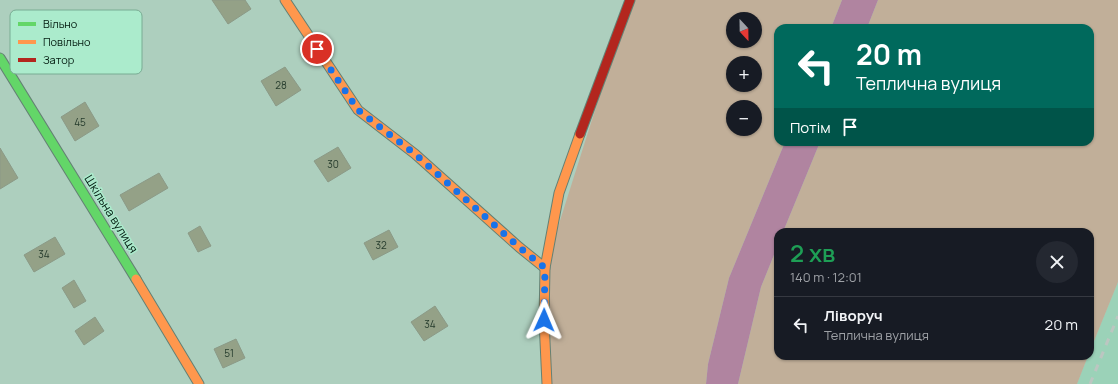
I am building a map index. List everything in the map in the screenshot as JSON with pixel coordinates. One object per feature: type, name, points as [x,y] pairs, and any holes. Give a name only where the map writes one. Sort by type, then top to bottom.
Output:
[{"type":"street","points":[[285,0],[358,110],[415,154],[519,247],[545,268]]},
{"type":"street","points":[[547,384],[544,320],[545,268],[559,193],[630,0]]},
{"type":"street","name":"Шкільна вулиця","points":[[0,58],[117,247],[199,384]]},
{"type":"shaded area","points":[[630,0],[842,0],[833,24],[774,24],[774,146],[783,146],[729,278],[708,364],[706,384],[547,384],[545,268]]},
{"type":"shaded area","points":[[842,0],[878,0],[869,24],[833,24]]},
{"type":"shaded area","points":[[878,0],[1118,0],[1118,282],[1094,341],[1094,228],[785,228],[818,146],[1094,146],[1094,24],[869,24]]},
{"type":"shaded area","points":[[783,146],[818,146],[785,228],[774,228],[774,255],[761,287],[738,384],[706,384],[708,364],[729,278]]},
{"type":"shaded area","points":[[774,255],[774,360],[1086,360],[1077,384],[738,384],[761,287]]},
{"type":"shaded area","points":[[1118,282],[1118,384],[1077,384],[1086,360],[1094,360],[1094,341]]},
{"type":"building","points":[[212,0],[245,0],[251,9],[228,24]]},
{"type":"building","points":[[285,67],[301,90],[276,106],[261,81]]},
{"type":"building","points":[[85,102],[99,126],[75,141],[61,117]]},
{"type":"building","points":[[338,147],[351,168],[328,182],[314,161]]},
{"type":"building","points":[[0,148],[18,178],[0,189]]},
{"type":"building","points":[[159,173],[168,188],[129,211],[120,195]]},
{"type":"building","points":[[200,226],[211,246],[198,252],[188,233]]},
{"type":"building","points":[[389,230],[398,247],[373,260],[364,243]]},
{"type":"building","points":[[55,237],[65,254],[34,272],[24,255]]},
{"type":"building","points":[[74,280],[86,301],[74,308],[62,288]]},
{"type":"building","points":[[435,306],[448,326],[424,341],[411,322]]},
{"type":"building","points":[[95,317],[104,331],[84,345],[75,331]]},
{"type":"building","points":[[236,339],[245,358],[223,368],[214,349]]},
{"type":"railway","points":[[1090,384],[1118,316]]},
{"type":"traffic: fast","points":[[0,58],[136,279]]},
{"type":"traffic: slow","points":[[285,0],[358,110],[415,154],[519,247],[545,268]]},
{"type":"traffic: slow","points":[[547,384],[544,320],[545,268],[559,193],[580,134]]},
{"type":"traffic: slow","points":[[136,279],[199,384]]},
{"type":"traffic: jam","points":[[580,134],[630,0]]},
{"type":"route","points":[[317,49],[358,110],[415,154],[519,247],[545,268],[544,320]]}]
